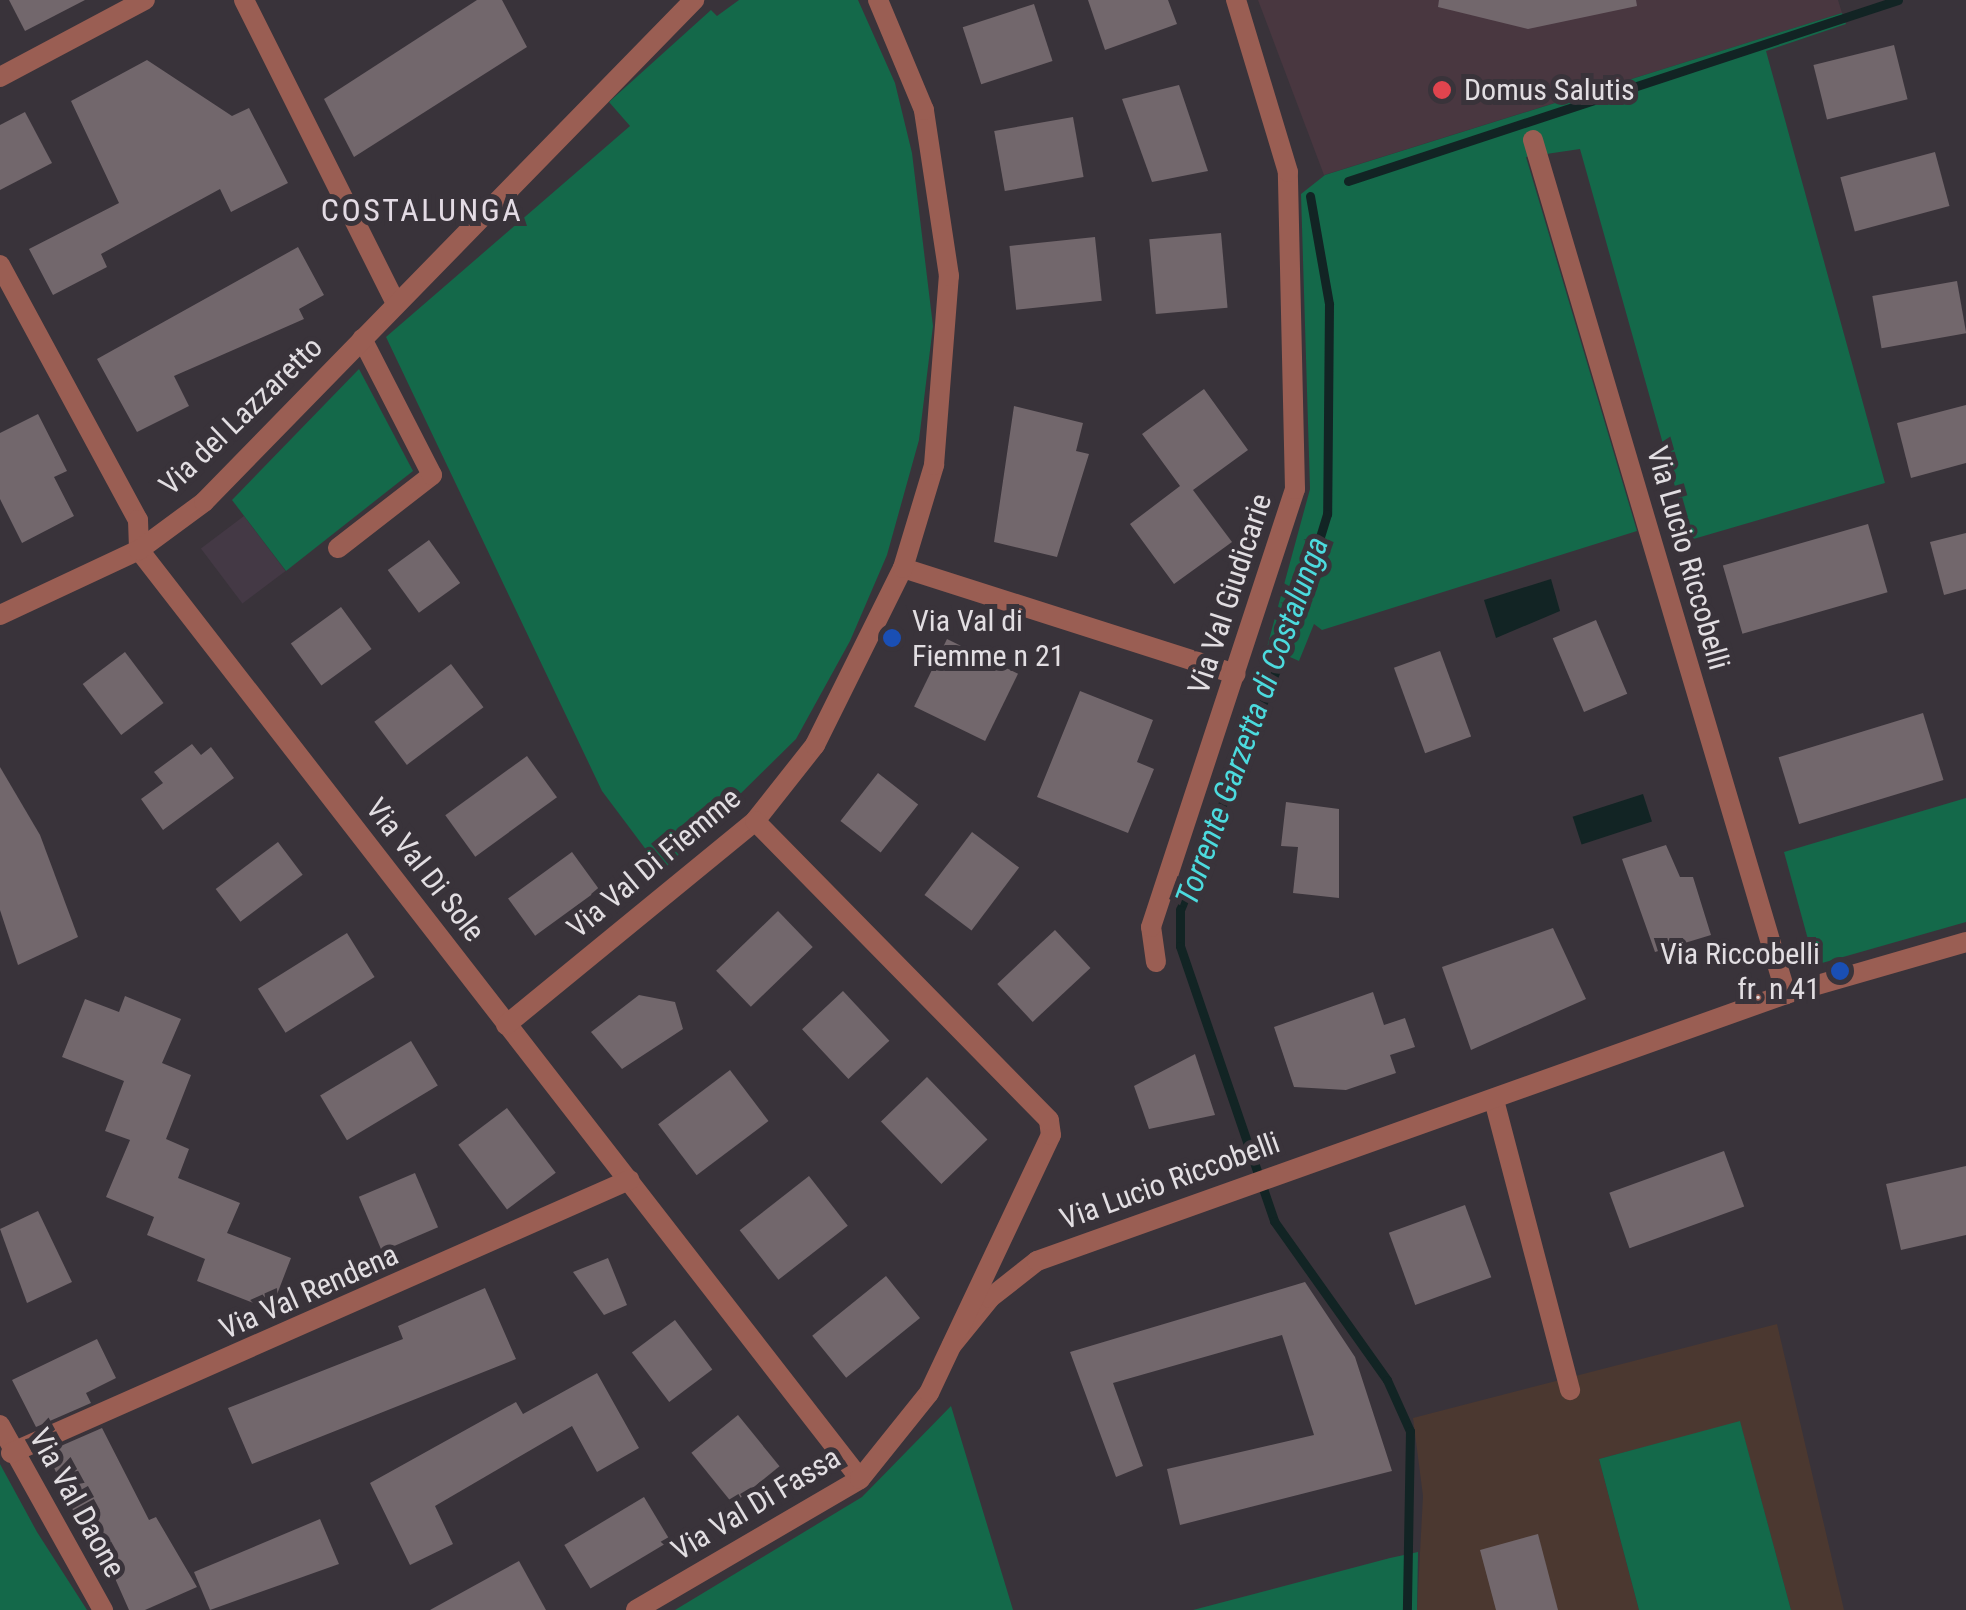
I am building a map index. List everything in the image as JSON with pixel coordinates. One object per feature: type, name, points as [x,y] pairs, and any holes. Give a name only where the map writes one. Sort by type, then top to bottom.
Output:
[{"type":"street","points":[[0,77],[145,0]]},
{"type":"street","points":[[244,0],[396,303]]},
{"type":"street","name":"Via del Lazzaretto","points":[[0,615],[140,550],[204,502],[694,0]]},
{"type":"street","name":"Via Val Di Fiemme","points":[[506,1025],[755,821],[815,746],[903,568],[937,447],[948,276],[924,110],[878,0]]},
{"type":"street","name":"Via Val Giudicarie","points":[[1156,962],[1151,926],[1295,489],[1298,310],[1288,172],[1236,0]]},
{"type":"street","name":"Via Lucio Riccobelli","points":[[1534,140],[1786,994]]},
{"type":"street","name":"Via Val Di Sole","points":[[0,265],[138,520],[140,550],[860,1480]]},
{"type":"street","name":"Via del Lazzaretto","points":[[338,548],[432,475],[362,339]]},
{"type":"street","points":[[903,568],[1236,674]]},
{"type":"street","name":"Via Val Di Fassa","points":[[636,1610],[860,1480],[929,1393],[1051,1135],[1049,1120],[755,821]]},
{"type":"street","name":"Via Lucio Riccobelli","points":[[952,1345],[990,1298],[1038,1261],[1786,994],[1966,942]]},
{"type":"street","points":[[1494,1100],[1570,1390]]},
{"type":"street","name":"Via Val Rendena","points":[[11,1453],[629,1180]]},
{"type":"street","points":[[1009,1225],[1014,1250],[1038,1261]]},
{"type":"street","name":"Via Val Daone","points":[[0,1425],[11,1453],[103,1610]]},
{"type":"shaded area","name":"Domus Salutis","points":[[1258,0],[1838,0],[1842,13],[1324,175]]},
{"type":"shaded area","points":[[244,516],[286,571],[242,604],[201,548]]},
{"type":"shaded area","points":[[1551,579],[1560,611],[1496,638],[1484,600]]},
{"type":"shaded area","points":[[1643,794],[1652,822],[1582,844],[1573,817]]},
{"type":"shaded area","points":[[1777,1324],[1844,1610],[1791,1610],[1740,1422],[1599,1459],[1639,1610],[1417,1610],[1423,1496],[1413,1418]]},
{"type":"green space","points":[[739,0],[858,0],[895,83],[912,153],[933,326],[919,440],[887,555],[850,641],[796,739],[662,871],[602,791],[386,337],[630,126],[609,102],[711,10],[717,16]]},
{"type":"green space","points":[[1842,13],[1846,24],[1766,51],[1885,483],[1690,540],[1580,149],[1526,157],[1637,531],[1322,630],[1314,624],[1299,661],[1267,647],[1310,489],[1301,194],[1325,175]]},
{"type":"green space","points":[[359,369],[413,471],[286,571],[232,500]]},
{"type":"green space","points":[[1966,798],[1966,922],[1815,965],[1784,852]]},
{"type":"green space","points":[[951,1406],[1013,1610],[675,1610],[862,1497]]},
{"type":"green space","points":[[1740,1421],[1791,1610],[1639,1610],[1599,1459]]},
{"type":"green space","points":[[0,1464],[37,1532],[87,1610],[0,1610]]},
{"type":"green space","points":[[1418,1552],[1417,1610],[1193,1610],[1390,1558]]},
{"type":"building","points":[[9,0],[85,0],[25,31]]},
{"type":"building","points":[[477,0],[502,0],[527,47],[354,157],[324,99]]},
{"type":"building","points":[[1088,0],[1168,0],[1177,24],[1105,50]]},
{"type":"building","points":[[1439,0],[1636,0],[1637,6],[1528,29],[1438,7]]},
{"type":"building","points":[[1034,4],[1053,61],[981,84],[963,27]]},
{"type":"building","points":[[1894,45],[1908,99],[1827,119],[1813,65]]},
{"type":"building","points":[[147,60],[232,116],[249,108],[288,183],[231,212],[220,189],[101,254],[107,267],[53,295],[29,249],[119,203],[71,101]]},
{"type":"building","points":[[1179,85],[1208,171],[1152,182],[1122,99]]},
{"type":"building","points":[[25,112],[52,163],[0,190],[0,125]]},
{"type":"building","points":[[1073,117],[1084,177],[1005,191],[994,131]]},
{"type":"building","points":[[1935,152],[1949,206],[1855,231],[1840,177]]},
{"type":"building","points":[[1221,233],[1228,308],[1156,314],[1149,239]]},
{"type":"building","points":[[1095,237],[1102,301],[1016,310],[1009,246]]},
{"type":"building","points":[[298,247],[324,295],[299,309],[304,319],[174,376],[189,406],[137,432],[97,359]]},
{"type":"building","points":[[1957,281],[1966,333],[1882,348],[1872,296]]},
{"type":"building","points":[[1204,389],[1248,450],[1193,490],[1232,542],[1174,584],[1130,524],[1180,486],[1142,434]]},
{"type":"building","points":[[1966,405],[1966,463],[1911,478],[1897,423]]},
{"type":"building","points":[[1014,406],[1083,423],[1076,451],[1089,454],[1057,557],[994,542]]},
{"type":"building","points":[[38,414],[67,471],[54,477],[74,516],[22,543],[0,499],[0,433]]},
{"type":"building","points":[[1868,524],[1888,592],[1742,634],[1723,566]]},
{"type":"building","points":[[1966,533],[1966,589],[1944,595],[1930,542]]},
{"type":"building","points":[[429,540],[460,583],[419,613],[388,570]]},
{"type":"building","points":[[341,607],[372,649],[321,686],[291,643]]},
{"type":"building","points":[[1596,620],[1627,694],[1584,712],[1553,638]]},
{"type":"building","points":[[947,639],[1018,674],[985,741],[914,706]]},
{"type":"building","points":[[1440,651],[1471,737],[1425,753],[1394,668]]},
{"type":"building","points":[[125,652],[164,703],[121,735],[83,684]]},
{"type":"building","points":[[451,664],[483,707],[407,765],[374,722]]},
{"type":"building","points":[[1080,691],[1153,720],[1137,762],[1154,769],[1128,833],[1037,797]]},
{"type":"building","points":[[1923,713],[1943,780],[1799,824],[1779,757]]},
{"type":"building","points":[[192,744],[201,755],[211,747],[234,778],[163,830],[141,799],[163,783],[154,772]]},
{"type":"building","points":[[527,756],[557,797],[475,857],[445,815]]},
{"type":"building","points":[[0,767],[40,835],[78,937],[18,965],[0,910]]},
{"type":"building","points":[[878,773],[918,804],[881,852],[840,821]]},
{"type":"building","points":[[1286,802],[1339,809],[1339,898],[1293,893],[1298,847],[1281,846]]},
{"type":"building","points":[[972,832],[1019,868],[972,931],[924,895]]},
{"type":"building","points":[[278,842],[303,875],[240,922],[216,889]]},
{"type":"building","points":[[1666,845],[1680,877],[1693,877],[1711,935],[1655,952],[1622,859]]},
{"type":"building","points":[[572,852],[599,889],[535,936],[508,898]]},
{"type":"building","points":[[778,911],[813,947],[751,1007],[716,971]]},
{"type":"building","points":[[1553,928],[1586,999],[1471,1050],[1442,967]]},
{"type":"building","points":[[1055,930],[1090,968],[1033,1022],[997,984]]},
{"type":"building","points":[[347,933],[375,977],[286,1033],[258,989]]},
{"type":"building","points":[[843,991],[889,1041],[848,1079],[802,1029]]},
{"type":"building","points":[[1373,992],[1384,1025],[1405,1018],[1415,1047],[1390,1055],[1396,1073],[1346,1090],[1294,1087],[1274,1027]]},
{"type":"building","points":[[639,995],[675,1002],[683,1029],[622,1069],[591,1032]]},
{"type":"building","points":[[125,996],[181,1019],[162,1063],[191,1075],[166,1139],[189,1149],[178,1178],[240,1203],[227,1233],[291,1258],[271,1310],[197,1281],[205,1259],[147,1235],[154,1217],[106,1197],[130,1140],[105,1131],[124,1081],[62,1057],[85,999],[119,1012]]},
{"type":"building","points":[[411,1041],[438,1086],[347,1140],[320,1096]]},
{"type":"building","points":[[1195,1054],[1215,1115],[1149,1129],[1134,1086]]},
{"type":"building","points":[[730,1070],[769,1121],[697,1175],[658,1124]]},
{"type":"building","points":[[927,1077],[987,1140],[941,1184],[881,1121]]},
{"type":"building","points":[[507,1108],[556,1173],[507,1209],[458,1145]]},
{"type":"building","points":[[1724,1151],[1744,1206],[1630,1248],[1609,1193]]},
{"type":"building","points":[[1966,1166],[1966,1235],[1901,1250],[1886,1184]]},
{"type":"building","points":[[415,1173],[438,1227],[382,1251],[359,1197]]},
{"type":"building","points":[[809,1176],[848,1226],[778,1280],[740,1230]]},
{"type":"building","points":[[1465,1205],[1491,1277],[1415,1305],[1389,1233]]},
{"type":"building","points":[[38,1211],[72,1282],[27,1303],[0,1229]]},
{"type":"building","points":[[608,1258],[627,1305],[604,1315],[573,1272]]},
{"type":"building","points":[[886,1276],[920,1318],[846,1378],[812,1336]]},
{"type":"building","points":[[1305,1282],[1355,1357],[1392,1471],[1180,1525],[1167,1469],[1314,1435],[1282,1335],[1113,1383],[1143,1466],[1116,1477],[1070,1352]]},
{"type":"building","points":[[485,1288],[516,1359],[252,1464],[228,1408],[403,1339],[398,1326]]},
{"type":"building","points":[[675,1320],[712,1370],[669,1402],[632,1352]]},
{"type":"building","points":[[97,1339],[116,1378],[86,1393],[91,1403],[36,1427],[12,1380]]},
{"type":"building","points":[[597,1373],[639,1448],[597,1472],[572,1426],[435,1506],[453,1544],[410,1565],[370,1483],[516,1402],[523,1414]]},
{"type":"building","points":[[738,1415],[780,1466],[733,1504],[691,1453]]},
{"type":"building","points":[[102,1428],[149,1520],[156,1517],[197,1587],[145,1610],[129,1610],[102,1549],[92,1553],[47,1452]]},
{"type":"building","points":[[644,1497],[670,1541],[591,1589],[564,1545]]},
{"type":"building","points":[[320,1519],[339,1564],[210,1610],[194,1572]]},
{"type":"building","points":[[1538,1534],[1558,1610],[1496,1610],[1480,1550]]},
{"type":"building","points":[[519,1561],[546,1610],[430,1610]]},
{"type":"waterway","name":"Torrente Garzetta di Costalunga","points":[[1348,181],[1898,0]]},
{"type":"waterway","name":"Torrente Garzetta di Costalunga","points":[[1310,196],[1329,304],[1327,514],[1290,635],[1180,910],[1180,946],[1274,1221],[1387,1380],[1410,1431],[1407,1610]]},
{"type":"place","name":"Domus Salutis","points":[[1442,90]]},
{"type":"place","name":"Via Val di Fiemme n 21","points":[[892,638]]},
{"type":"place","name":"Via Riccobelli fr. n 41","points":[[1840,971]]},
{"type":"district","name":"COSTALUNGA","points":[[422,210]]}]
